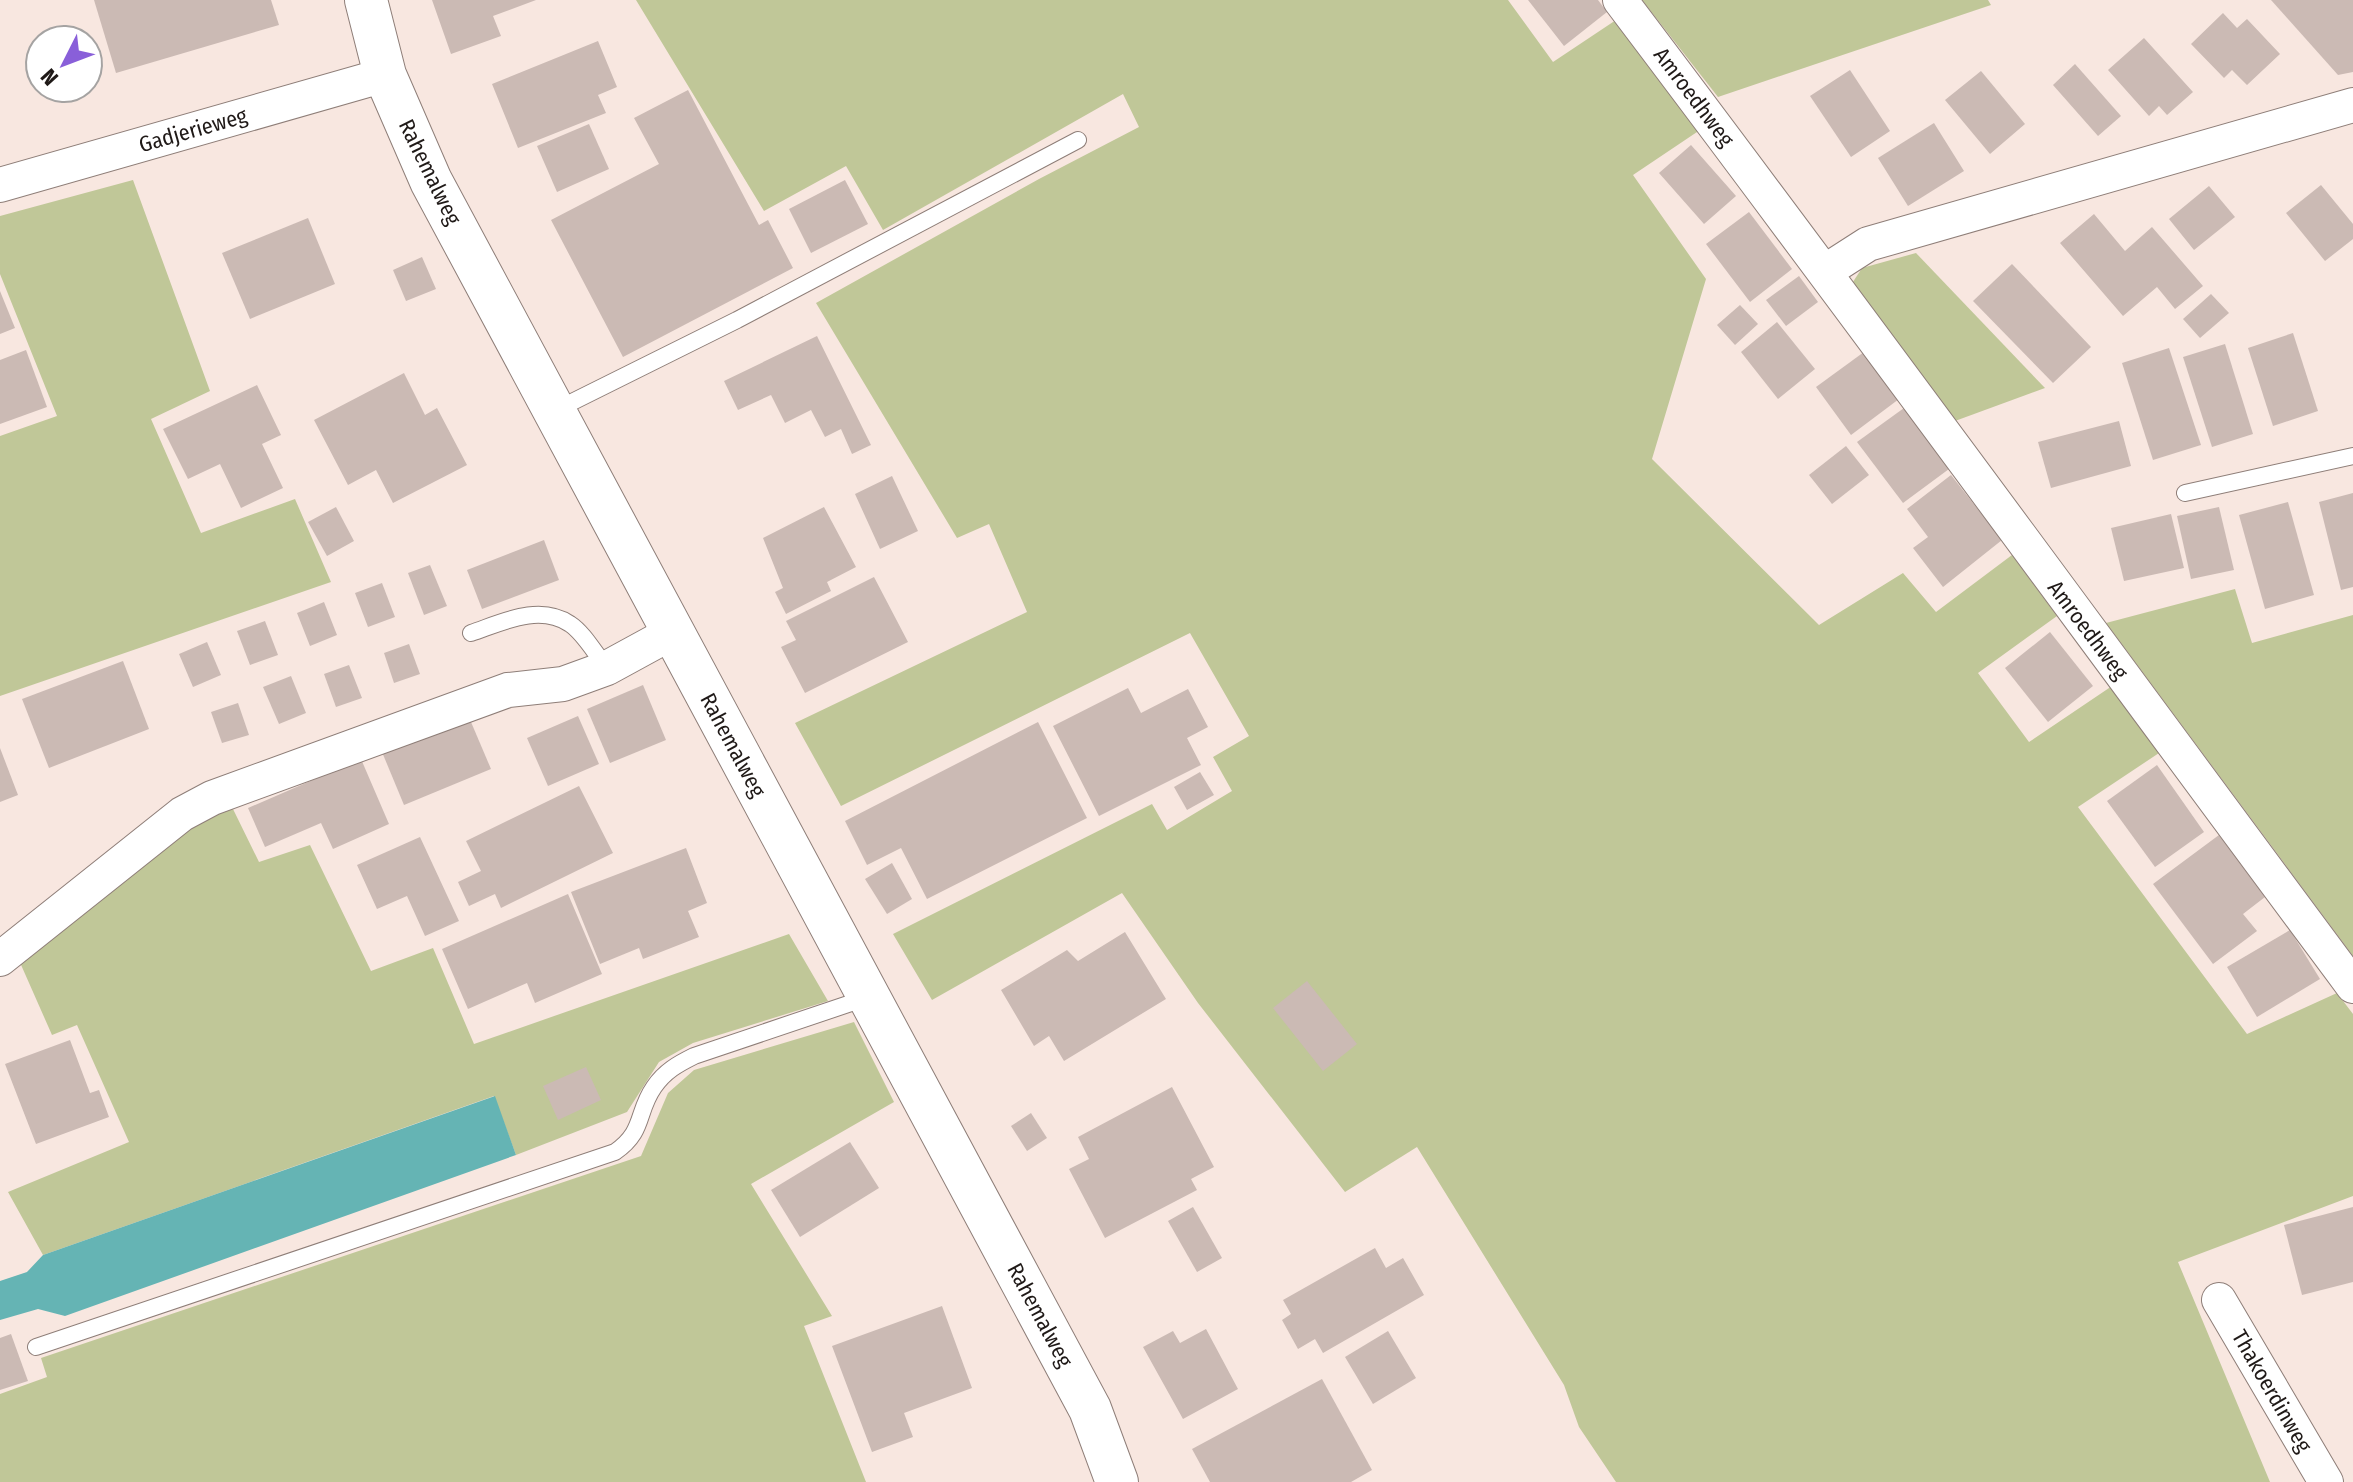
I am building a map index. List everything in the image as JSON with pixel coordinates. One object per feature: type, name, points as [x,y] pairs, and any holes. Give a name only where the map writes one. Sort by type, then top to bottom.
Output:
[{"type":"street","name":"Rahemalweg","points":[[366,0],[385,75],[431,181],[1090,1409],[1117,1482]]},
{"type":"street","name":"Amroedhweg","points":[[1620,0],[1826,271],[1916,400],[2353,986]]},
{"type":"street","name":"Gadjerieweg","points":[[0,185],[385,75]]},
{"type":"street","points":[[1826,271],[1868,244],[2353,105]]},
{"type":"street","points":[[0,959],[182,814],[212,798],[508,690],[563,684],[607,668],[673,632]]},
{"type":"street","name":"Thakoerdinweg","points":[[2219,1300],[2326,1482]]},
{"type":"lane","points":[[556,410],[737,320],[1078,140]]},
{"type":"lane","points":[[2185,493],[2353,456]]},
{"type":"lane","points":[[471,633],[523,614],[547,617],[569,623],[607,668]]},
{"type":"lane","points":[[36,1347],[615,1152],[632,1140],[652,1089],[669,1069],[694,1056],[867,998]]},
{"type":"green space","points":[[636,0],[1508,0],[1553,62],[1616,20],[1700,130],[1633,175],[1706,279],[1652,459],[1819,625],[1903,573],[1936,612],[2012,555],[2057,616],[1978,673],[2029,742],[2112,686],[2162,751],[2078,807],[2247,1034],[2337,993],[2353,1014],[2353,1196],[2178,1262],[2270,1482],[1616,1482],[1579,1427],[1564,1385],[1417,1147],[1345,1192],[1198,1003],[1122,893],[932,1000],[893,934],[1152,804],[1167,830],[1232,791],[1213,757],[1249,736],[1190,633],[841,806],[795,723],[1027,612],[989,524],[957,538],[816,303],[1139,127],[1123,94],[883,230],[846,166],[764,211]]},
{"type":"green space","points":[[1642,0],[1988,0],[1991,5],[1718,97]]},
{"type":"green space","points":[[133,180],[210,391],[151,419],[201,533],[295,499],[331,582],[0,696],[0,436],[57,416],[0,274],[0,216]]},
{"type":"green space","points":[[1916,253],[2045,388],[1955,421],[1851,285],[1862,268]]},
{"type":"green space","points":[[2235,589],[2252,643],[2353,615],[2353,956],[2106,623]]},
{"type":"green space","points":[[233,809],[259,862],[310,845],[371,971],[433,948],[474,1044],[789,934],[828,1001],[693,1043],[659,1062],[627,1112],[516,1155],[494,1096],[43,1255],[8,1192],[129,1142],[77,1025],[52,1035],[18,958],[196,821]]},
{"type":"green space","points":[[854,1022],[894,1102],[751,1184],[832,1316],[804,1326],[866,1482],[0,1482],[0,1394],[47,1377],[41,1358],[641,1156],[668,1093],[694,1070]]},
{"type":"water","points":[[495,1096],[516,1155],[65,1316],[38,1309],[0,1320],[0,1281],[27,1272],[43,1255]]},
{"type":"building","points":[[94,0],[271,0],[279,25],[116,73],[104,24],[101,24]]},
{"type":"building","points":[[432,0],[536,0],[493,16],[501,36],[451,54]]},
{"type":"building","points":[[1528,0],[1598,0],[1607,12],[1564,46]]},
{"type":"building","points":[[2271,0],[2353,0],[2353,72],[2338,75]]},
{"type":"building","points":[[2223,13],[2237,28],[2247,19],[2280,54],[2247,85],[2232,70],[2224,78],[2191,44]]},
{"type":"building","points":[[2144,38],[2193,92],[2167,115],[2159,106],[2149,116],[2108,70]]},
{"type":"building","points":[[598,41],[617,87],[598,95],[606,113],[518,148],[492,84]]},
{"type":"building","points":[[2075,64],[2121,116],[2098,136],[2053,85]]},
{"type":"building","points":[[1850,70],[1890,131],[1851,157],[1810,96]]},
{"type":"building","points":[[1981,71],[2025,124],[1990,154],[1945,100]]},
{"type":"building","points":[[688,90],[759,225],[768,220],[793,268],[623,357],[551,220],[659,164],[634,118]]},
{"type":"building","points":[[1934,123],[1964,171],[1908,206],[1878,158]]},
{"type":"building","points":[[589,124],[609,169],[557,192],[537,146]]},
{"type":"building","points":[[1691,145],[1736,196],[1704,224],[1659,173]]},
{"type":"building","points":[[845,180],[868,224],[811,253],[789,209]]},
{"type":"building","points":[[2321,185],[2353,224],[2353,239],[2325,261],[2286,213]]},
{"type":"building","points":[[2209,186],[2235,217],[2194,250],[2169,219]]},
{"type":"building","points":[[1749,212],[1792,269],[1750,302],[1706,244]]},
{"type":"building","points":[[2094,214],[2125,251],[2152,227],[2203,286],[2175,309],[2157,287],[2123,316],[2060,243]]},
{"type":"building","points":[[308,218],[335,284],[250,319],[222,253]]},
{"type":"building","points":[[422,257],[436,289],[406,301],[393,270]]},
{"type":"building","points":[[2012,264],[2091,347],[2053,383],[1973,301]]},
{"type":"building","points":[[1799,276],[1818,302],[1786,326],[1766,300]]},
{"type":"building","points":[[0,291],[15,328],[0,334]]},
{"type":"building","points":[[2211,294],[2229,313],[2200,338],[2183,319]]},
{"type":"building","points":[[1740,305],[1758,324],[1735,345],[1717,325]]},
{"type":"building","points":[[1777,322],[1815,369],[1778,399],[1741,352]]},
{"type":"building","points":[[2293,333],[2318,411],[2273,426],[2248,348]]},
{"type":"building","points":[[817,336],[871,445],[852,454],[841,429],[825,437],[811,410],[785,423],[771,395],[738,410],[724,381]]},
{"type":"building","points":[[2225,344],[2253,434],[2212,447],[2183,357]]},
{"type":"building","points":[[2169,348],[2201,445],[2153,460],[2122,363]]},
{"type":"building","points":[[26,350],[47,407],[0,424],[0,360]]},
{"type":"building","points":[[1864,352],[1899,399],[1851,435],[1816,387]]},
{"type":"building","points":[[404,373],[425,415],[437,408],[467,465],[393,503],[376,470],[348,485],[314,420]]},
{"type":"building","points":[[257,385],[281,435],[262,444],[283,488],[241,508],[220,464],[188,479],[163,429]]},
{"type":"building","points":[[1904,408],[1949,469],[1903,503],[1857,442]]},
{"type":"building","points":[[2119,421],[2131,466],[2051,488],[2038,442]]},
{"type":"building","points":[[1846,446],[1869,475],[1832,504],[1809,475]]},
{"type":"building","points":[[1951,475],[2002,540],[1943,587],[1913,548],[1928,537],[1907,509]]},
{"type":"building","points":[[892,476],[918,531],[880,549],[855,494]]},
{"type":"building","points":[[2353,493],[2353,587],[2341,590],[2319,502]]},
{"type":"building","points":[[2288,502],[2314,595],[2265,609],[2239,515]]},
{"type":"building","points":[[336,507],[354,541],[327,556],[308,522]]},
{"type":"building","points":[[824,507],[856,567],[827,582],[831,591],[786,614],[775,592],[783,588],[763,538]]},
{"type":"building","points":[[2219,507],[2234,570],[2191,579],[2177,516]]},
{"type":"building","points":[[2171,514],[2184,568],[2124,581],[2111,528]]},
{"type":"building","points":[[544,540],[559,580],[482,609],[467,570]]},
{"type":"building","points":[[430,565],[447,606],[424,615],[408,573]]},
{"type":"building","points":[[874,577],[908,642],[805,693],[781,647],[796,640],[786,621]]},
{"type":"building","points":[[382,583],[395,617],[368,627],[355,593]]},
{"type":"building","points":[[324,602],[337,635],[310,646],[297,613]]},
{"type":"building","points":[[265,621],[278,655],[250,665],[237,631]]},
{"type":"building","points":[[2050,632],[2093,686],[2048,722],[2005,668]]},
{"type":"building","points":[[207,642],[221,675],[193,687],[179,654]]},
{"type":"building","points":[[409,644],[420,674],[394,683],[384,653]]},
{"type":"building","points":[[123,661],[149,729],[49,768],[22,699]]},
{"type":"building","points":[[349,665],[362,698],[336,707],[324,674]]},
{"type":"building","points":[[291,676],[306,713],[279,724],[263,687]]},
{"type":"building","points":[[643,685],[666,740],[610,763],[587,709]]},
{"type":"building","points":[[1128,688],[1141,713],[1188,689],[1208,727],[1187,738],[1201,765],[1099,816],[1053,726]]},
{"type":"building","points":[[238,703],[249,735],[222,743],[211,712]]},
{"type":"building","points":[[468,715],[491,769],[404,805],[382,752]]},
{"type":"building","points":[[578,716],[599,764],[548,786],[527,738]]},
{"type":"building","points":[[1038,722],[1087,818],[927,899],[901,848],[867,865],[845,821]]},
{"type":"building","points":[[0,748],[18,795],[0,802]]},
{"type":"building","points":[[361,759],[389,824],[333,849],[321,823],[265,847],[248,808]]},
{"type":"building","points":[[2157,765],[2204,832],[2155,867],[2107,801]]},
{"type":"building","points":[[1200,772],[1214,795],[1187,810],[1174,787]]},
{"type":"building","points":[[579,786],[613,853],[501,908],[495,894],[469,906],[458,882],[481,871],[466,841]]},
{"type":"building","points":[[2219,835],[2265,897],[2243,914],[2257,931],[2213,964],[2153,884]]},
{"type":"building","points":[[420,837],[459,921],[425,936],[407,896],[377,909],[357,865]]},
{"type":"building","points":[[686,848],[707,903],[688,911],[699,937],[643,959],[639,948],[600,964],[571,892]]},
{"type":"building","points":[[892,863],[912,899],[887,914],[865,879]]},
{"type":"building","points":[[568,894],[602,974],[535,1003],[527,983],[468,1009],[442,949]]},
{"type":"building","points":[[2290,930],[2320,979],[2257,1017],[2227,967]]},
{"type":"building","points":[[1125,932],[1166,999],[1064,1061],[1049,1036],[1034,1046],[1001,990],[1067,950],[1078,961]]},
{"type":"building","points":[[1307,981],[1357,1044],[1323,1071],[1273,1008]]},
{"type":"building","points":[[70,1040],[90,1093],[99,1090],[109,1117],[36,1144],[5,1064]]},
{"type":"building","points":[[586,1067],[601,1100],[558,1120],[543,1086]]},
{"type":"building","points":[[1172,1087],[1214,1167],[1191,1179],[1197,1190],[1105,1238],[1069,1169],[1089,1159],[1078,1137]]},
{"type":"building","points":[[1031,1113],[1047,1138],[1027,1151],[1011,1126]]},
{"type":"building","points":[[850,1142],[879,1188],[800,1237],[771,1190]]},
{"type":"building","points":[[1193,1207],[1222,1258],[1197,1272],[1168,1221]]},
{"type":"building","points":[[2353,1207],[2353,1282],[2302,1295],[2284,1225]]},
{"type":"building","points":[[1375,1248],[1386,1268],[1403,1258],[1424,1295],[1323,1353],[1315,1339],[1298,1349],[1282,1320],[1291,1314],[1283,1300]]},
{"type":"building","points":[[942,1306],[972,1388],[904,1413],[913,1437],[872,1452],[832,1346]]},
{"type":"building","points":[[1206,1329],[1238,1389],[1183,1419],[1143,1347],[1173,1331],[1180,1343]]},
{"type":"building","points":[[1388,1331],[1416,1378],[1373,1404],[1345,1357]]},
{"type":"building","points":[[11,1334],[28,1381],[0,1390],[0,1338]]},
{"type":"building","points":[[1322,1379],[1372,1470],[1351,1482],[1210,1482],[1192,1449]]}]
